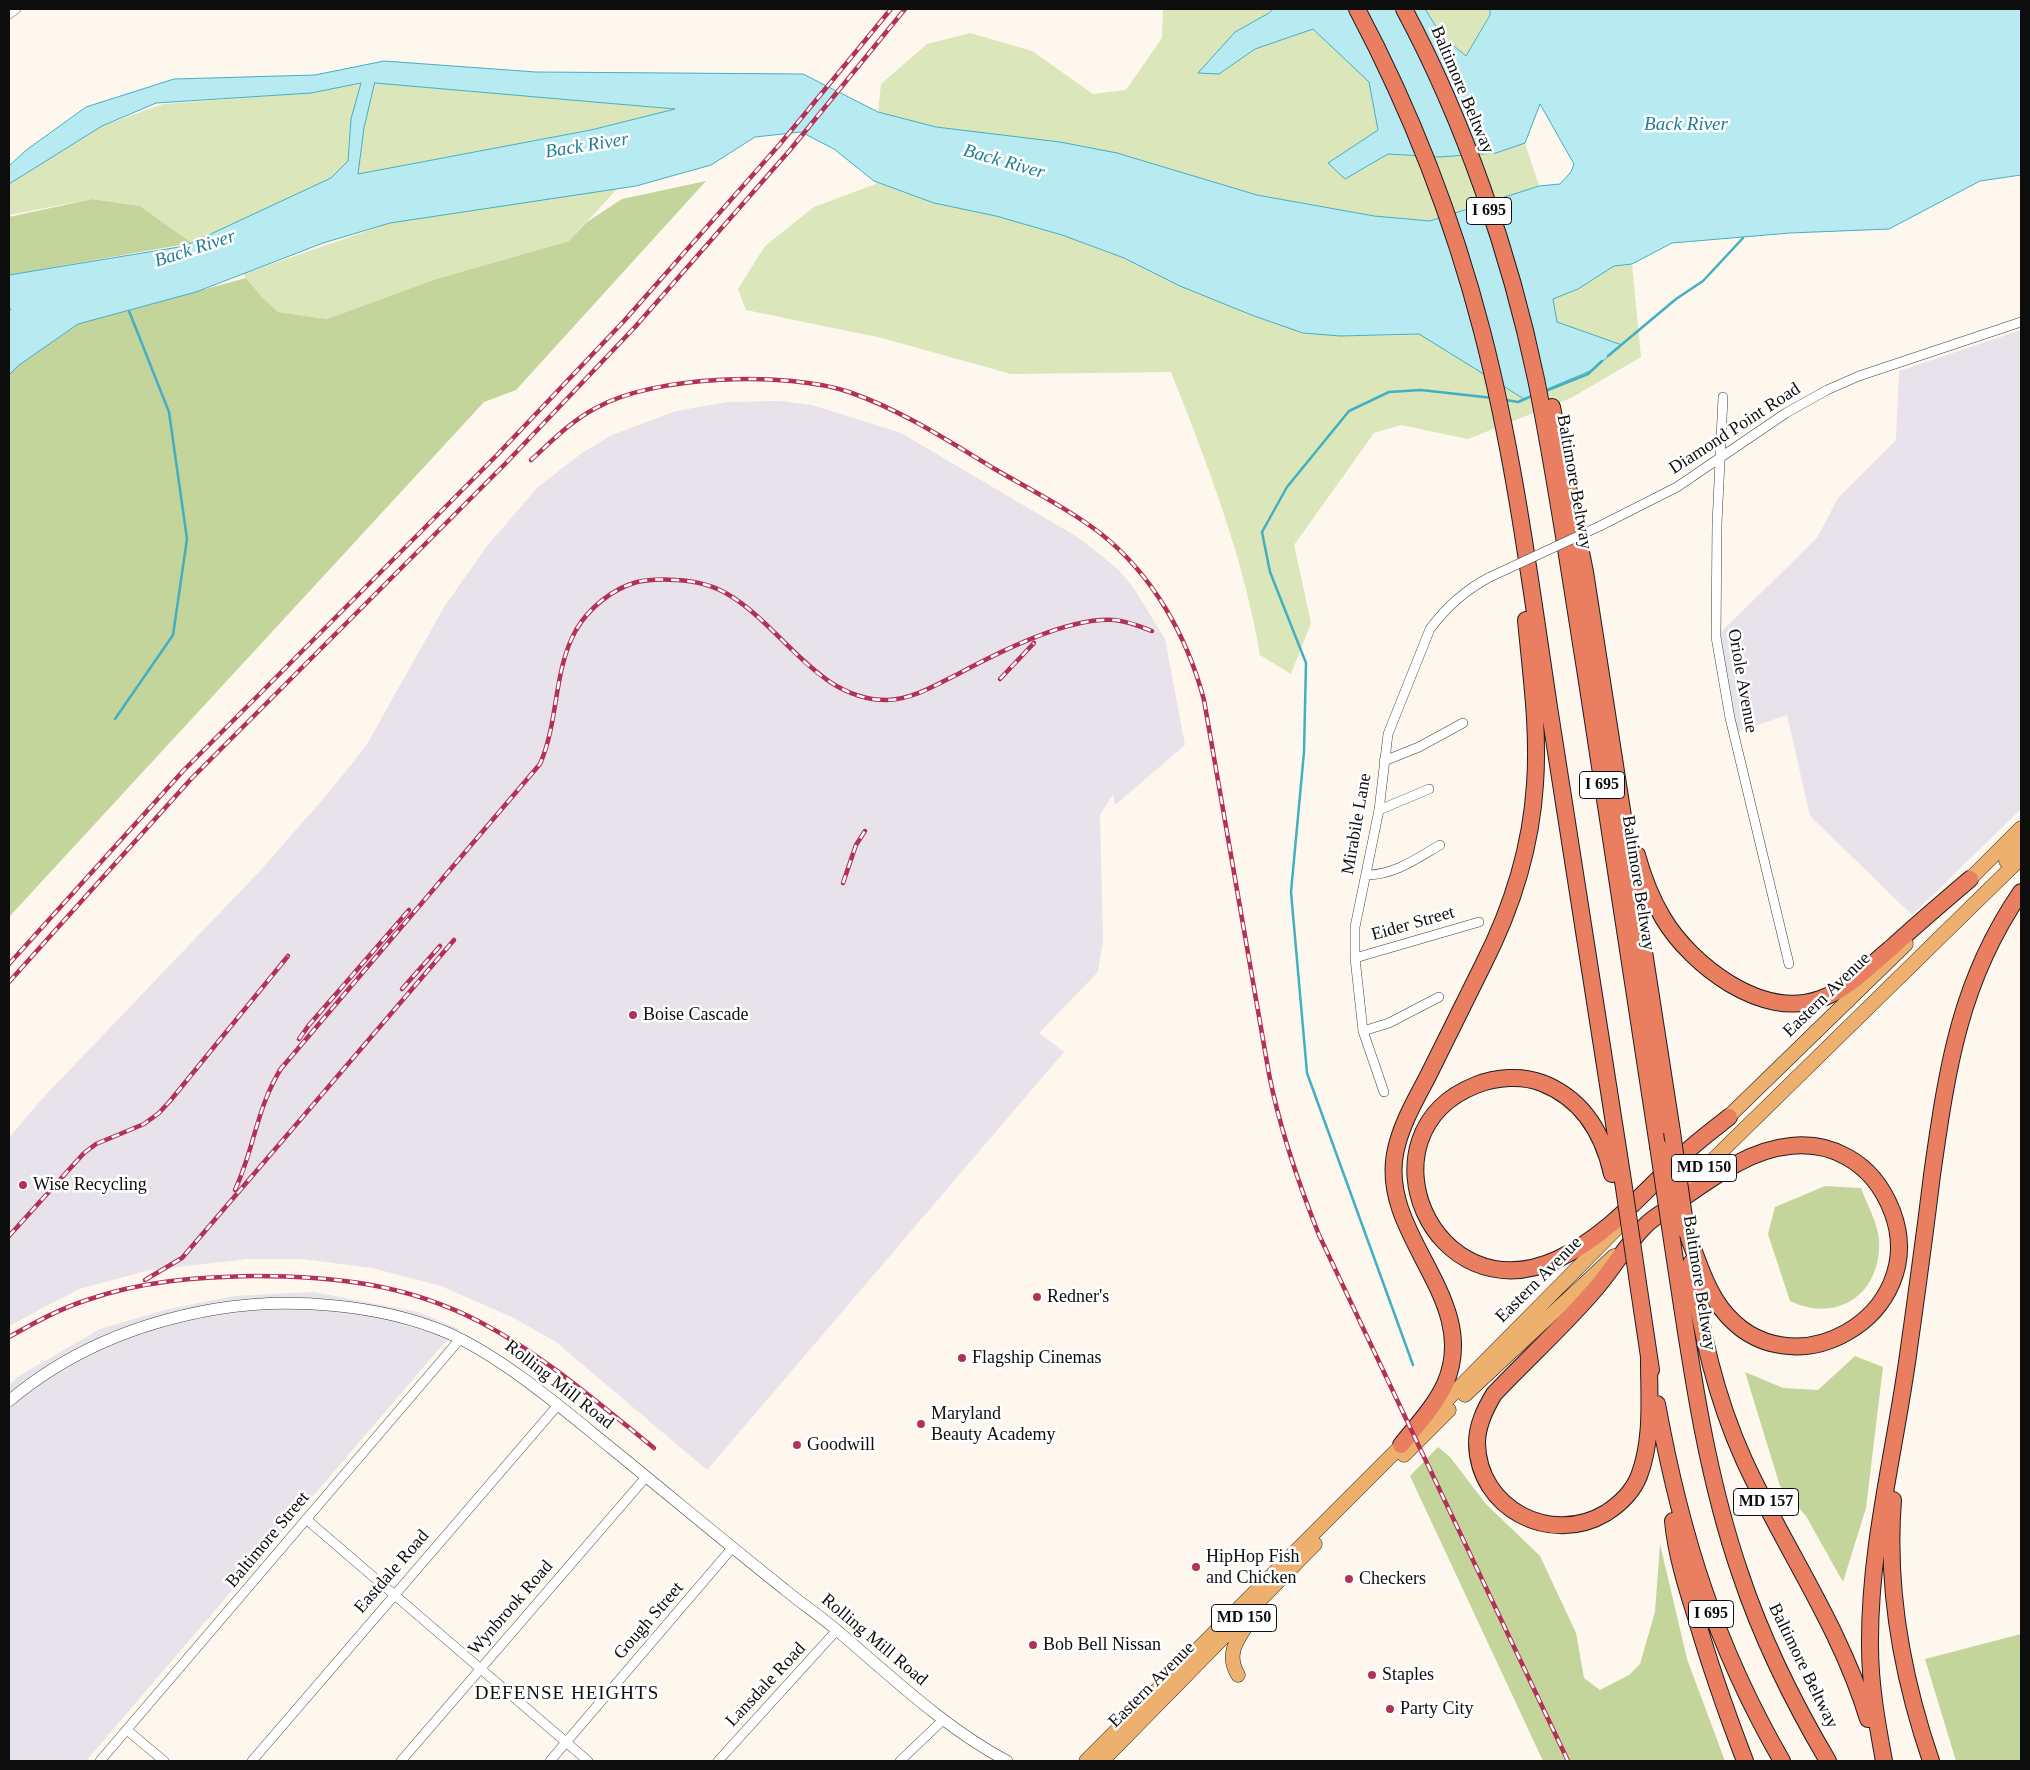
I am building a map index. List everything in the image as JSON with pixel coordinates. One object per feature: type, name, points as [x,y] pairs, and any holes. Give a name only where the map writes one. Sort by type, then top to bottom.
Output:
[{"type":"highway","name":"I 695","points":[[1357,9],[1396,86],[1451,225],[1482,330],[1505,431],[1520,518],[1619,1185],[1667,1457],[1685,1534],[1704,1595],[1746,1694],[1782,1761]]},
{"type":"highway","name":"Baltimore Beltway","points":[[1404,9],[1463,142],[1506,265],[1535,377],[1550,423],[1560,511],[1673,1247],[1700,1417],[1724,1523],[1740,1574],[1764,1636],[1787,1686],[1828,1761]]},
{"type":"highway","points":[[1550,423],[1585,572],[1609,731],[1641,872],[1663,919],[1681,944],[1698,961],[1735,987],[1756,996],[1792,1004],[1820,999],[1852,982],[1970,879]]},
{"type":"highway","points":[[1402,1445],[1444,1384],[1452,1358],[1453,1333],[1446,1308],[1405,1223],[1397,1200],[1394,1177],[1395,1153],[1410,1112],[1499,932],[1517,884],[1533,809],[1535,744],[1520,518]]},
{"type":"highway","name":"MD 157","points":[[1609,731],[1703,1339],[1726,1417],[1745,1462],[1843,1650],[1860,1694],[1879,1761]]},
{"type":"highway","points":[[1884,1761],[1872,1688],[1870,1616],[1882,1516],[1904,1384],[1943,1100],[1952,1048],[1975,977],[1998,930],[2021,892]]},
{"type":"highway","points":[[1619,1185],[1602,1140],[1583,1110],[1558,1090],[1539,1082],[1522,1078],[1485,1081],[1455,1096],[1432,1120],[1422,1138],[1415,1173],[1420,1203],[1435,1232],[1446,1244],[1477,1264],[1494,1268],[1528,1268],[1556,1259],[1593,1240],[1686,1152],[1729,1117]]},
{"type":"highway","points":[[1649,1360],[1650,1427],[1647,1447],[1638,1478],[1623,1500],[1598,1518],[1582,1524],[1555,1527],[1527,1519],[1503,1504],[1487,1482],[1479,1458],[1477,1442],[1484,1409],[1494,1394],[1597,1287],[1647,1224],[1713,1177],[1755,1154],[1788,1145],[1815,1146],[1838,1153],[1859,1164],[1882,1189],[1896,1220],[1898,1235],[1897,1267],[1884,1300],[1861,1324],[1846,1334],[1814,1345],[1782,1345],[1749,1333],[1722,1309],[1703,1277],[1686,1231]]},
{"type":"highway","points":[[1904,1384],[1893,1510],[1893,1568],[1904,1660],[1920,1728],[1931,1761]]},
{"type":"highway","points":[[1667,1457],[1674,1537],[1690,1600],[1719,1690],[1746,1761]]},
{"type":"main road","name":"Eastern Avenue","points":[[1086,1761],[1729,1117],[1855,996],[2021,828]]},
{"type":"main road","points":[[1974,903],[1992,875],[2021,845]]},
{"type":"main road","name":"Eastern Avenue","points":[[1102,1761],[1486,1374],[1570,1299],[2021,858]]},
{"type":"main road","points":[[1238,1675],[1232,1665],[1235,1644],[1266,1596]]},
{"type":"street","points":[[9,14],[16,9]]},
{"type":"street","name":"Diamond Point Road","points":[[1476,585],[1677,488],[1786,413],[1838,384],[2021,322]]},
{"type":"street","name":"Oriole Avenue","points":[[1723,397],[1722,458],[1715,590],[1718,653],[1730,718],[1789,964]]},
{"type":"street","name":"Mirabile Lane","points":[[1384,1092],[1363,1031],[1355,958],[1357,911],[1379,810],[1388,734],[1424,640],[1440,616],[1462,594],[1476,585]]},
{"type":"street","points":[[1384,761],[1419,747],[1463,723]]},
{"type":"street","points":[[1379,810],[1429,790]]},
{"type":"street","points":[[1366,875],[1383,874],[1405,866],[1440,845]]},
{"type":"street","name":"Eider Street","points":[[1355,958],[1479,922]]},
{"type":"street","points":[[1363,1031],[1388,1023],[1438,997]]},
{"type":"street","name":"Rolling Mill Road","points":[[9,1401],[62,1362],[106,1340],[138,1328],[179,1317],[242,1305],[298,1304],[367,1310],[430,1326],[490,1354],[558,1405],[837,1630],[942,1720],[1008,1761]]},
{"type":"street","name":"Baltimore Street","points":[[100,1761],[460,1339]]},
{"type":"street","name":"Eastdale Road","points":[[252,1761],[558,1405]]},
{"type":"street","name":"Wynbrook Road","points":[[401,1761],[646,1476]]},
{"type":"street","points":[[306,1520],[588,1761]]},
{"type":"street","name":"Gough Street","points":[[550,1761],[733,1547]]},
{"type":"street","name":"Lansdale Road","points":[[718,1761],[837,1630]]},
{"type":"street","points":[[900,1761],[942,1720]]},
{"type":"street","points":[[127,1730],[164,1761]]},
{"type":"shaded area","points":[[2021,330],[2021,809],[1912,915],[1810,816],[1787,715],[1737,732],[1722,658],[1720,633],[1817,538],[1838,498],[1896,440],[1899,371]]},
{"type":"shaded area","points":[[780,401],[812,405],[901,433],[1079,538],[1119,570],[1135,590],[1165,639],[1185,745],[1115,805],[1113,794],[1100,815],[1103,940],[1098,972],[1039,1033],[1064,1052],[707,1470],[556,1342],[514,1318],[441,1286],[372,1268],[302,1259],[248,1259],[150,1270],[79,1289],[9,1326],[9,1138],[39,1102],[258,873],[325,797],[366,746],[444,607],[487,546],[538,487],[582,453],[612,435],[676,411],[727,402]]},
{"type":"shaded area","points":[[314,1292],[418,1312],[459,1329],[439,1349],[86,1761],[9,1761],[9,1385],[19,1376],[100,1329],[168,1309],[235,1296]]},
{"type":"green space","points":[[1163,9],[1273,9],[1235,32],[1219,74],[1255,49],[1313,29],[1369,81],[1378,130],[1328,163],[1388,154],[1439,157],[1496,153],[1525,143],[1539,186],[1430,221],[1380,217],[1257,195],[1122,155],[936,127],[878,112],[881,84],[927,44],[970,33],[1032,51],[1093,94],[1126,90],[1162,38]]},
{"type":"green space","points":[[1425,9],[1490,9],[1490,14],[1466,56],[1442,36]]},
{"type":"green space","points":[[362,83],[351,119],[348,161],[331,178],[192,243],[140,206],[92,199],[9,215],[9,184],[102,126],[163,104],[311,93]]},
{"type":"green space","points":[[375,83],[677,109],[591,130],[357,174],[364,128]]},
{"type":"green space","points":[[706,181],[516,390],[484,402],[9,917],[9,375],[19,365],[78,324],[246,278],[278,312],[327,319],[436,279],[569,241],[587,222],[622,199]]},
{"type":"green space","points":[[878,183],[934,203],[996,216],[1062,235],[1129,260],[1180,286],[1254,316],[1303,333],[1340,336],[1413,335],[1465,328],[1578,289],[1614,266],[1632,264],[1641,357],[1571,398],[1468,439],[1401,425],[1374,433],[1294,545],[1311,623],[1291,674],[1260,655],[1244,583],[1223,511],[1171,372],[1011,374],[882,338],[746,310],[738,289],[765,246],[814,207]]},
{"type":"green space","points":[[618,188],[569,241],[436,279],[327,319],[278,312],[261,296],[243,274],[390,223]]},
{"type":"green space","points":[[92,199],[140,206],[192,243],[9,275],[9,217]]},
{"type":"green space","points":[[1825,1186],[1861,1188],[1879,1240],[1878,1259],[1873,1275],[1865,1289],[1854,1299],[1840,1306],[1825,1309],[1808,1307],[1790,1301],[1768,1234],[1775,1207]]},
{"type":"green space","points":[[1855,1356],[1883,1367],[1866,1508],[1843,1582],[1806,1516],[1780,1486],[1745,1372],[1783,1388],[1818,1390]]},
{"type":"green space","points":[[1438,1447],[1450,1457],[1486,1504],[1540,1556],[1576,1633],[1584,1678],[1600,1690],[1629,1675],[1640,1664],[1655,1612],[1660,1544],[1687,1659],[1725,1761],[1543,1761],[1410,1476]]},
{"type":"green space","points":[[2021,1634],[2021,1761],[1956,1761],[1925,1659]]},
{"type":"water","name":"Back River","points":[[1273,9],[1425,9],[1442,36],[1466,56],[1490,15],[1490,9],[2021,9],[2021,175],[1980,181],[1889,229],[1790,233],[1672,243],[1632,264],[1614,266],[1578,289],[1553,299],[1557,322],[1622,345],[1592,370],[1524,399],[1419,334],[1340,336],[1303,333],[1254,316],[1180,286],[1124,258],[1062,235],[996,216],[934,203],[874,181],[834,149],[801,132],[755,137],[711,165],[636,186],[390,223],[323,243],[196,292],[78,324],[19,365],[9,375],[9,312],[11,309],[9,309],[9,275],[185,246],[331,178],[348,161],[351,119],[361,83],[311,93],[156,103],[102,126],[9,184],[9,166],[25,151],[86,107],[174,79],[315,75],[384,61],[536,72],[803,74],[878,112],[936,127],[1060,142],[1117,153],[1257,195],[1374,216],[1430,221],[1539,186],[1560,184],[1571,172],[1574,164],[1540,104],[1525,143],[1496,153],[1439,157],[1388,154],[1345,179],[1328,163],[1378,130],[1369,82],[1313,29],[1255,49],[1219,74],[1198,73],[1235,32]],"holes":[[[375,83],[675,109],[591,130],[358,174],[364,128]]]},
{"type":"waterway","points":[[1608,356],[1676,299],[1703,281],[1743,238]]},
{"type":"waterway","points":[[115,719],[173,635],[187,539],[169,412],[129,311]]},
{"type":"waterway","points":[[1543,392],[1588,374],[1602,361]]},
{"type":"waterway","points":[[1413,1365],[1307,1073],[1291,892],[1304,752],[1306,663],[1270,572],[1262,532],[1287,487],[1349,411],[1389,392],[1421,390],[1493,398]]},
{"type":"waterway","points":[[1506,400],[1518,402],[1534,395]]},
{"type":"railway","points":[[9,964],[183,771],[497,455],[624,321],[780,144],[891,9]]},
{"type":"railway","points":[[9,982],[191,779],[506,463],[635,327],[790,150],[905,9]]},
{"type":"railway","points":[[531,460],[562,432],[587,413],[621,397],[651,389],[685,383],[757,379],[823,385],[868,399],[905,417],[941,436],[1061,507],[1100,533],[1119,550],[1152,587],[1178,630],[1197,676],[1204,700],[1269,1074],[1290,1156],[1319,1235],[1568,1761]]},
{"type":"railway","points":[[279,1071],[540,764],[550,731],[563,662],[576,630],[594,607],[619,589],[637,582],[661,579],[690,581],[717,589],[748,609],[802,660],[821,676],[841,689],[863,697],[888,700],[924,691],[1013,646],[1076,624],[1114,620],[1152,631]]},
{"type":"railway","points":[[1000,679],[1034,643]]},
{"type":"railway","points":[[843,883],[856,845],[865,831]]},
{"type":"railway","points":[[299,1039],[409,910]]},
{"type":"railway","points":[[145,1280],[182,1258],[454,940]]},
{"type":"railway","points":[[402,989],[440,946]]},
{"type":"railway","points":[[9,1236],[84,1153],[96,1144],[144,1124],[159,1113],[288,956]]},
{"type":"railway","points":[[235,1190],[242,1174],[266,1097],[282,1067]]},
{"type":"railway","points":[[9,1337],[77,1304],[128,1288],[169,1281],[284,1276],[370,1285],[398,1291],[453,1309],[504,1335],[549,1365],[654,1448]]},
{"type":"place","name":"Boise Cascade","points":[[633,1015]]},
{"type":"place","name":"Wise Recycling","points":[[23,1185]]},
{"type":"place","name":"Redner's","points":[[1037,1297]]},
{"type":"place","name":"Flagship Cinemas","points":[[962,1358]]},
{"type":"place","name":"Maryland Beauty Academy","points":[[921,1424]]},
{"type":"place","name":"Goodwill","points":[[797,1445]]},
{"type":"place","name":"HipHop Fish and Chicken","points":[[1196,1567]]},
{"type":"place","name":"Checkers","points":[[1349,1579]]},
{"type":"place","name":"Bob Bell Nissan","points":[[1033,1645]]},
{"type":"place","name":"Staples","points":[[1372,1675]]},
{"type":"place","name":"Party City","points":[[1390,1709]]},
{"type":"district","name":"DEFENSE HEIGHTS","points":[[567,1694]]}]
